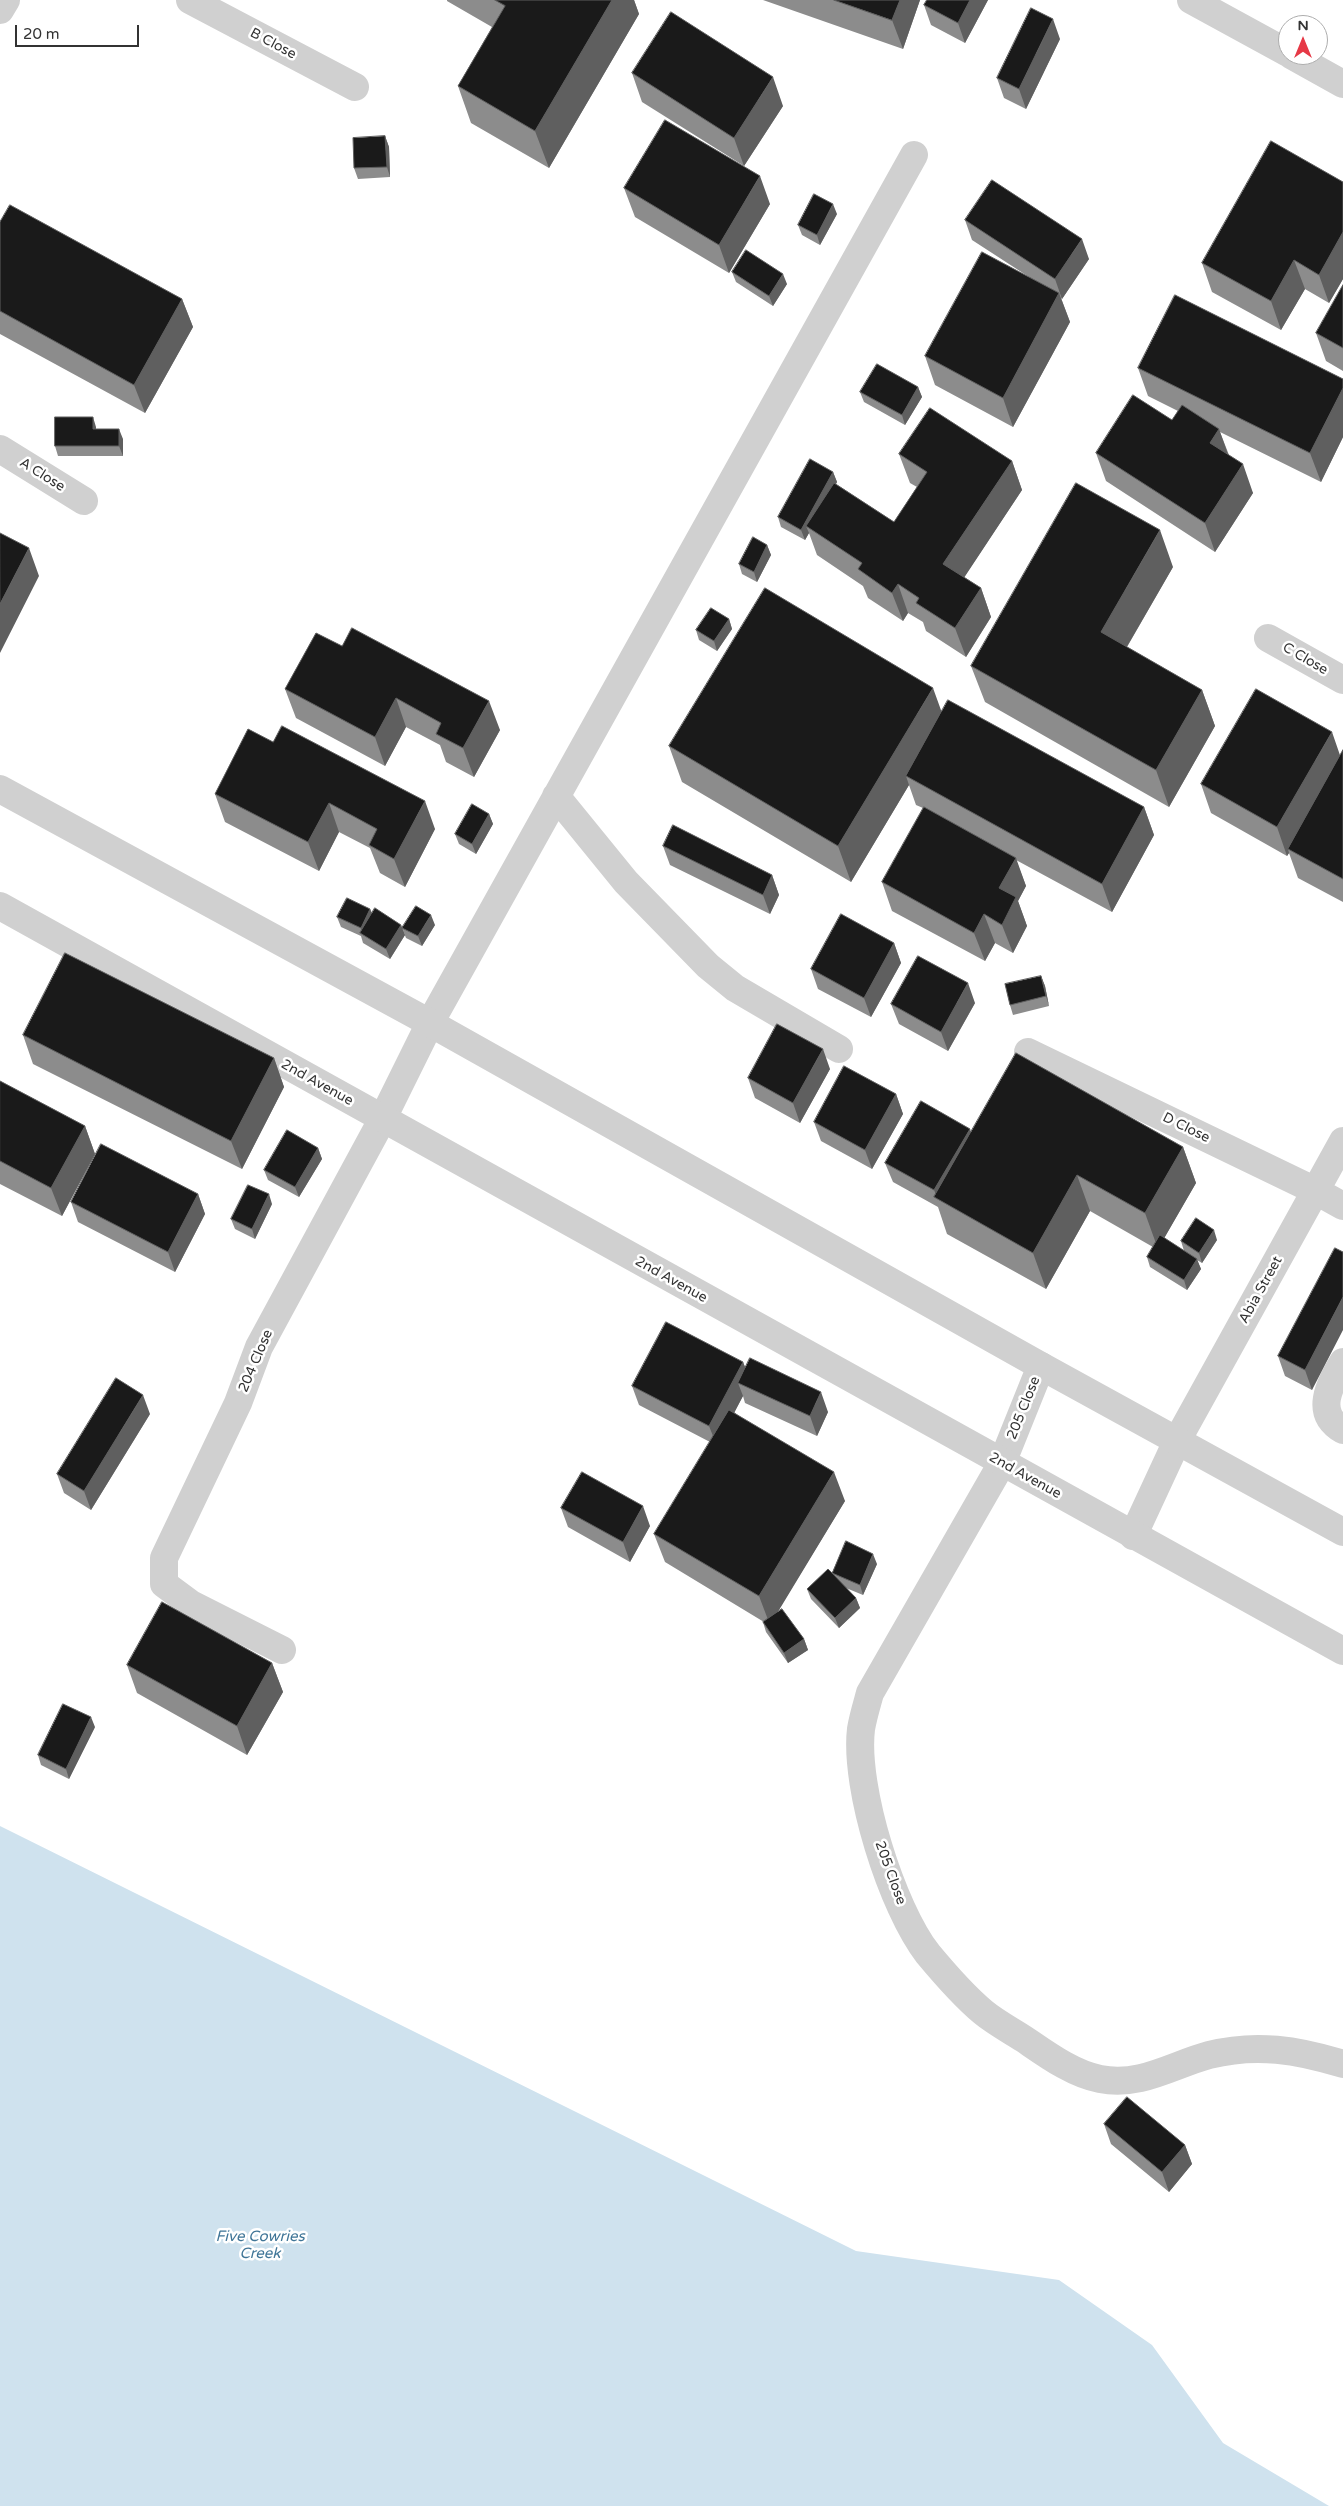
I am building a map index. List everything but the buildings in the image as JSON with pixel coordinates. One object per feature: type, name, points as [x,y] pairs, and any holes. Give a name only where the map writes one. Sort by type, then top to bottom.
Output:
[{"type":"street","points":[[0,10],[6,0]]},
{"type":"street","name":"B Close","points":[[190,0],[355,87]]},
{"type":"street","points":[[1191,0],[1278,48]]},
{"type":"street","points":[[1309,65],[1343,84]]},
{"type":"street","name":"204 Close","points":[[282,1650],[191,1604],[164,1584],[164,1558],[238,1403],[260,1347],[382,1120],[430,1023],[914,155]]},
{"type":"street","name":"A Close","points":[[0,449],[84,501]]},
{"type":"street","name":"C Close","points":[[1268,638],[1343,680]]},
{"type":"street","points":[[0,790],[430,1023],[1041,1366],[1343,1532]]},
{"type":"street","points":[[556,796],[626,882],[708,966],[735,988],[839,1049]]},
{"type":"street","name":"2nd Avenue","points":[[0,906],[382,1120],[1343,1651]]},
{"type":"street","name":"D Close","points":[[1028,1052],[1316,1191],[1343,1206]]},
{"type":"street","name":"Abia Street","points":[[1133,1536],[1178,1440],[1343,1140]]},
{"type":"street","points":[[1343,1362],[1333,1379],[1326,1404],[1327,1415],[1332,1424],[1343,1430]]},
{"type":"street","name":"205 Close","points":[[1041,1366],[1002,1463],[870,1692],[861,1729],[861,1768],[869,1808],[887,1872],[912,1929],[928,1954],[982,2012],[1059,2063],[1100,2079],[1144,2079],[1210,2055],[1251,2049],[1287,2049],[1343,2064]]},
{"type":"water","name":"Five Cowries Creek","points":[[0,1826],[856,2251],[1059,2280],[1152,2345],[1223,2443],[1329,2506],[0,2506]]}]
